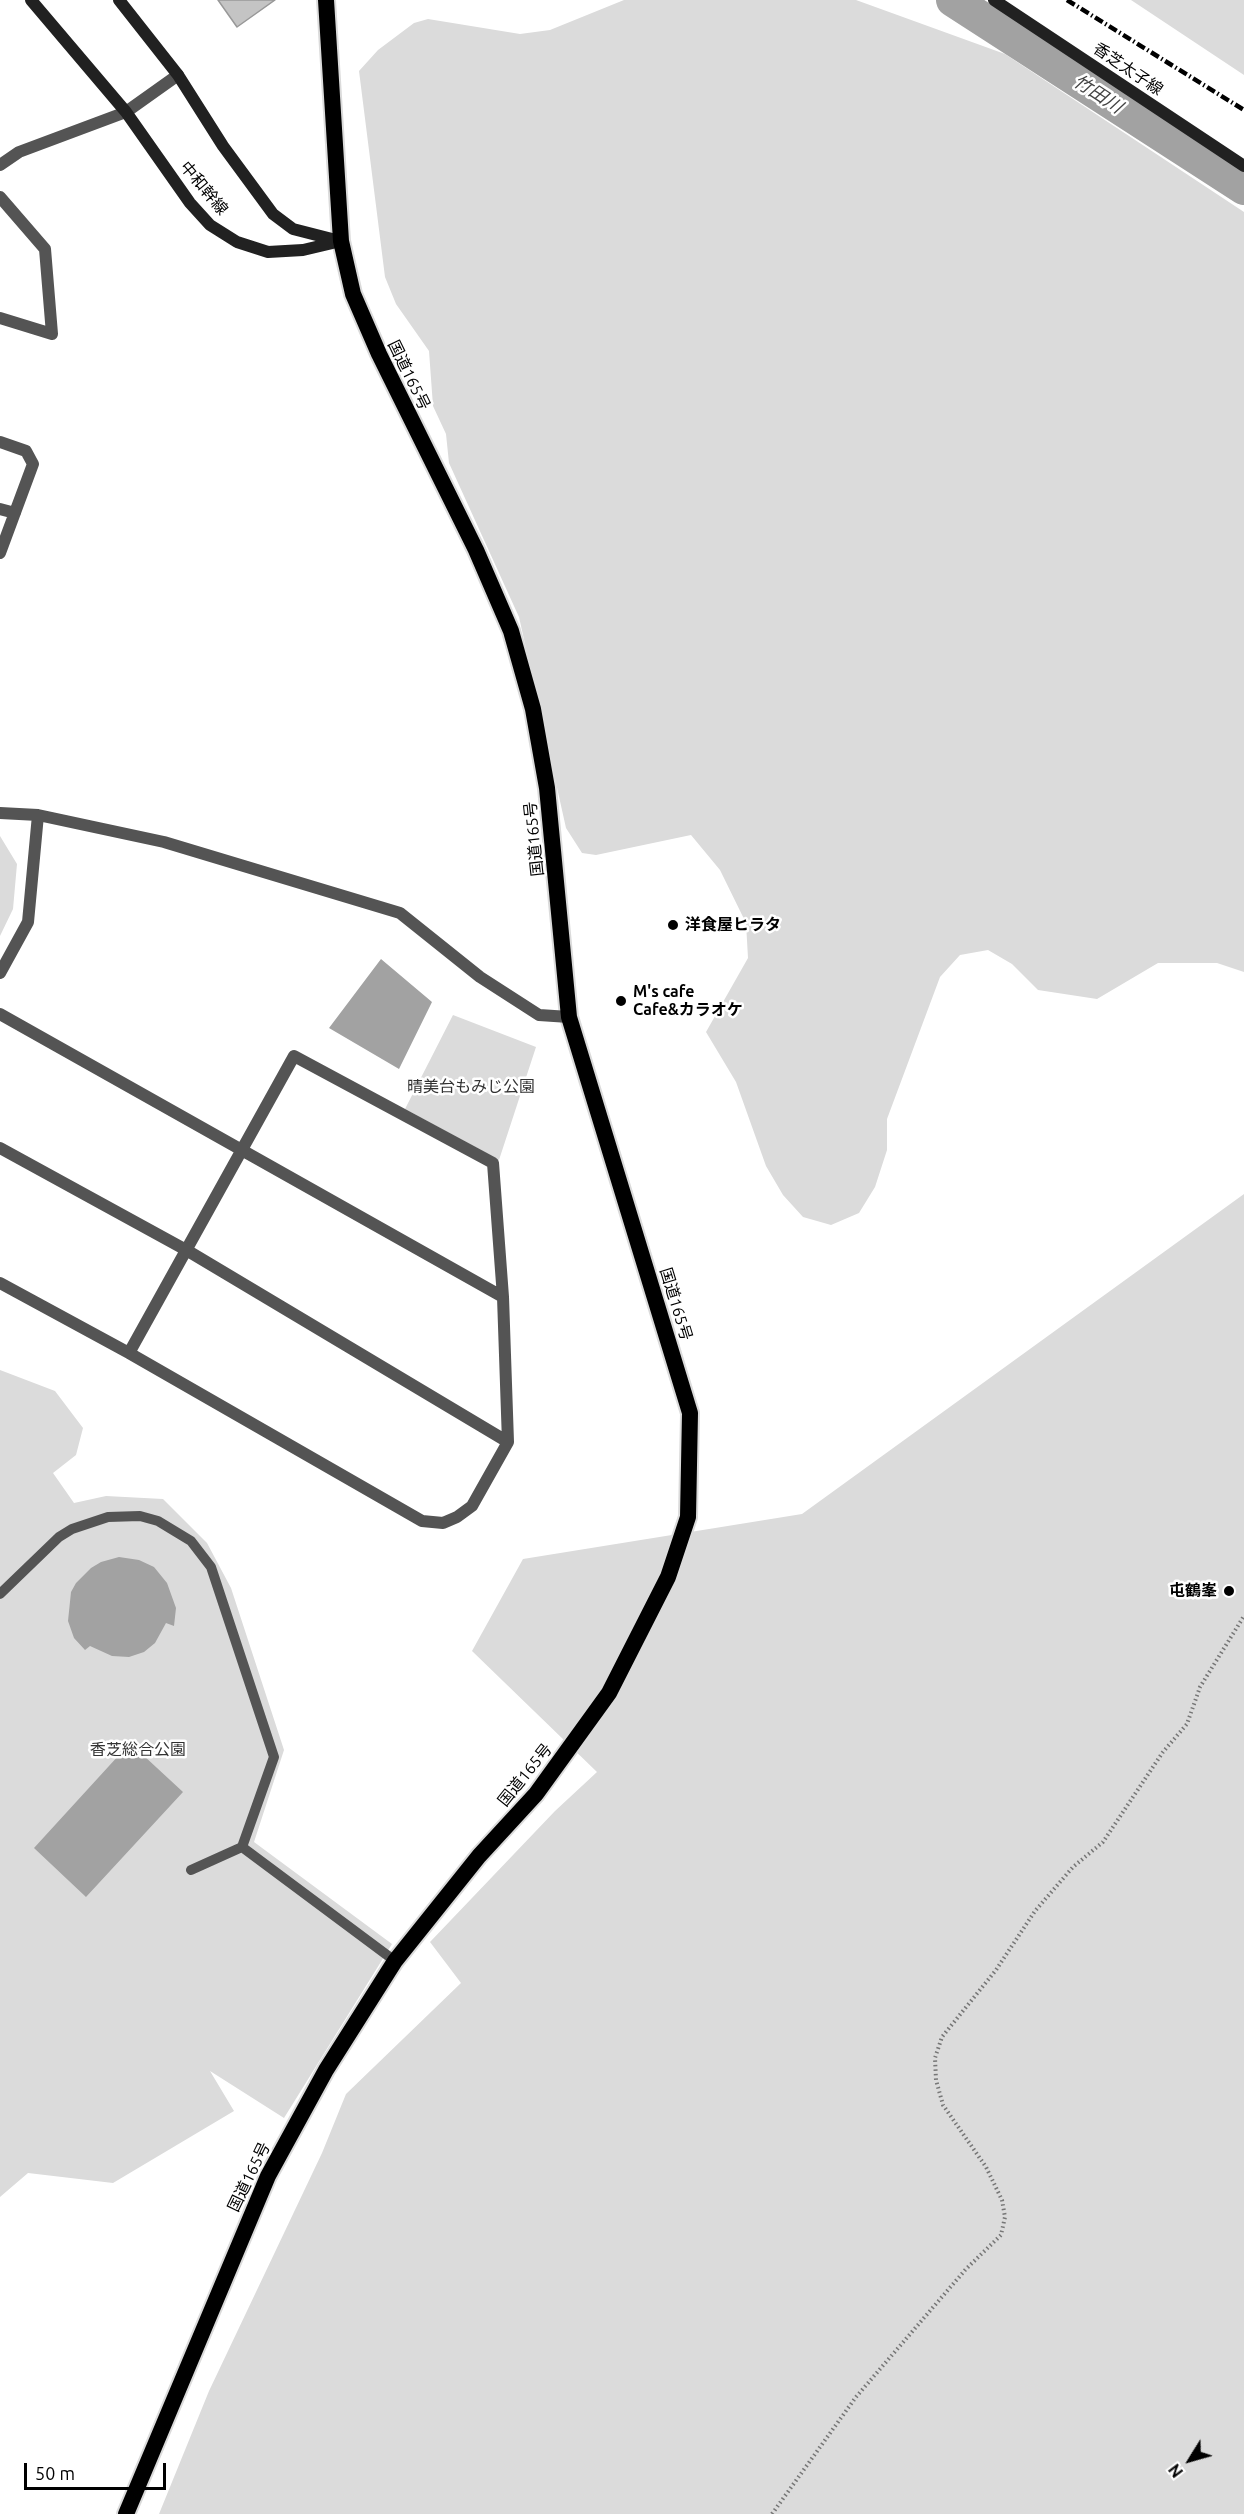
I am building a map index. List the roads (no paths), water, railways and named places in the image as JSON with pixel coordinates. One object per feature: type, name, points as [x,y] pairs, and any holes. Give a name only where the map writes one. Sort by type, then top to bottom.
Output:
[{"type":"highway","name":"国道165号","points":[[126,2514],[268,2176],[326,2070],[395,1961],[479,1856],[536,1794],[609,1694],[668,1577],[688,1517],[690,1413],[569,1017],[547,788],[533,709],[511,631],[476,550],[379,354],[353,294],[341,241],[326,0]]},
{"type":"main road","name":"中和幹線","points":[[31,0],[126,112],[190,202],[210,225],[237,242],[268,252],[303,250],[341,241]]},
{"type":"main road","points":[[119,0],[178,75],[223,146],[273,214],[293,229],[341,241]]},
{"type":"main road","name":"香芝太子線","points":[[994,0],[1244,166]]},
{"type":"street","points":[[0,165],[19,152],[126,112],[178,75]]},
{"type":"street","points":[[0,197],[45,249],[51,334],[0,318]]},
{"type":"street","points":[[0,442],[26,451],[33,464],[0,554]]},
{"type":"street","points":[[0,509],[15,513]]},
{"type":"street","points":[[0,813],[38,815],[164,842],[400,913],[480,977],[539,1015],[569,1017]]},
{"type":"street","points":[[0,972],[28,922],[38,815]]},
{"type":"street","points":[[0,1014],[502,1297]]},
{"type":"street","points":[[0,1283],[129,1353],[422,1521],[443,1522],[457,1518],[472,1506],[508,1442],[493,1163],[294,1056],[188,1251],[129,1353]]},
{"type":"street","points":[[0,1148],[188,1251],[508,1442]]},
{"type":"lane","points":[[0,1594],[59,1537],[99,1519],[140,1516],[158,1521],[191,1541],[210,1567],[274,1757],[242,1847],[191,1870]]},
{"type":"lane","points":[[242,1847],[395,1961]]},
{"type":"waterway","name":"竹田川","points":[[953,0],[1244,188]]},
{"type":"railway","points":[[1067,0],[1244,110]]},
{"type":"place","name":"洋食屋ヒラタ","points":[[673,925]]},
{"type":"place","name":"M's cafe Cafe&カラオケ","points":[[621,1001]]},
{"type":"place","name":"屯鶴峯","points":[[1229,1591]]},
{"type":"park label","name":"晴美台もみじ公園","points":[[471,1087]]},
{"type":"park label","name":"香芝総合公園","points":[[138,1750]]}]
